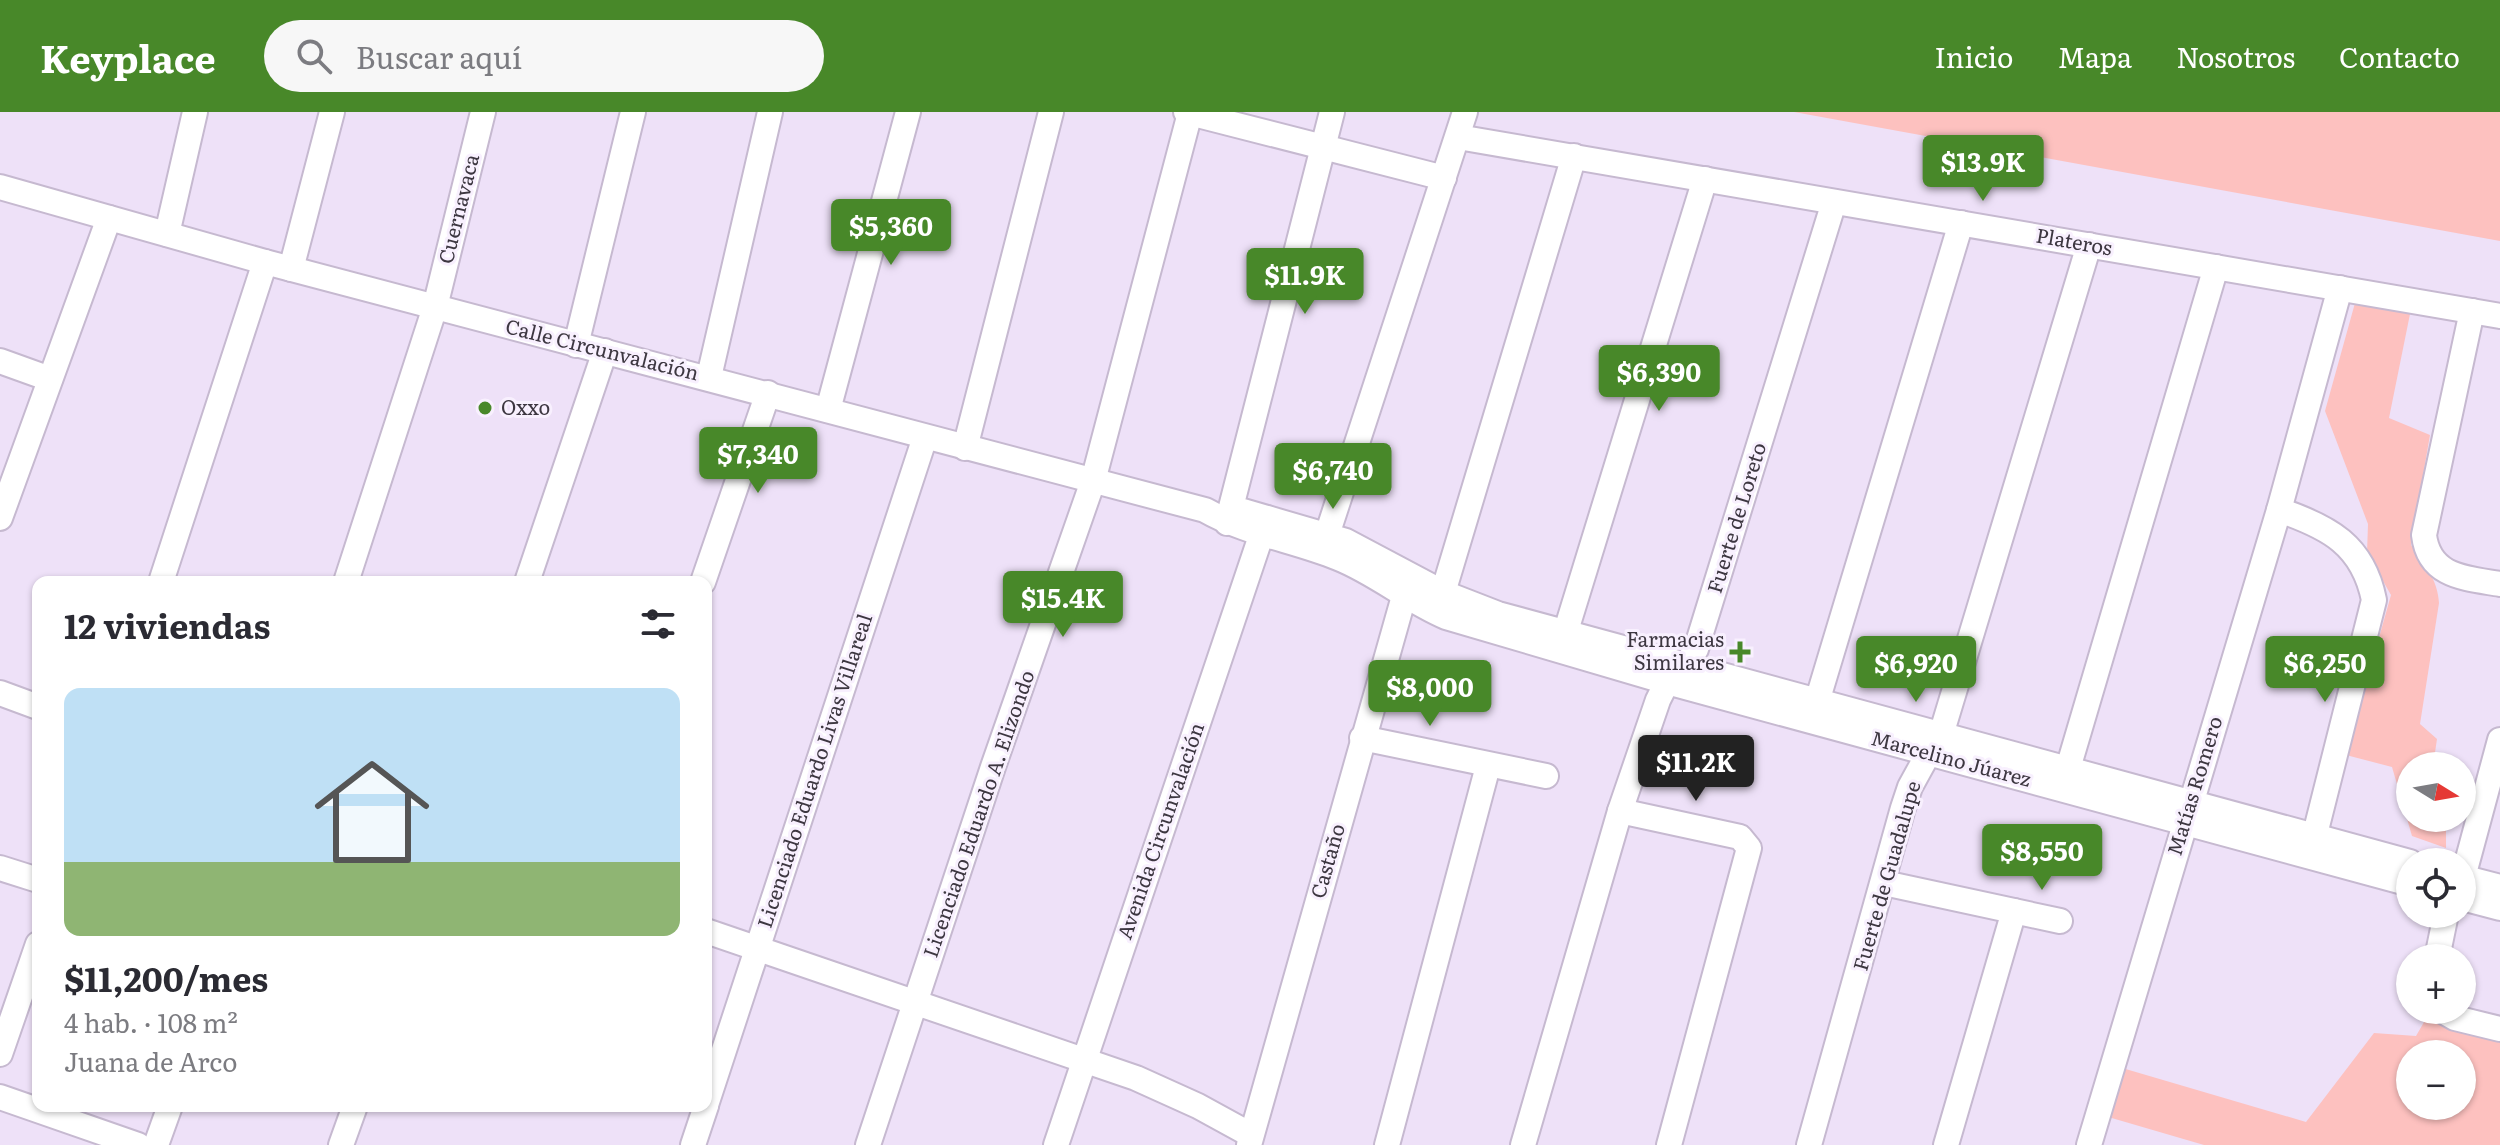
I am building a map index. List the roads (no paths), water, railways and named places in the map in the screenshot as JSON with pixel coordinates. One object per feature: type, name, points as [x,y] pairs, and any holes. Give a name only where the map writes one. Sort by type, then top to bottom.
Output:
[{"type":"street","points":[[167,234],[195,112]]},
{"type":"street","points":[[291,269],[332,112]]},
{"type":"street","name":"Cuernavaca","points":[[348,576],[435,307],[483,112]]},
{"type":"street","points":[[576,345],[633,112]]},
{"type":"street","points":[[709,377],[770,112]]},
{"type":"street","points":[[828,410],[908,112]]},
{"type":"street","points":[[965,448],[1051,112]]},
{"type":"street","points":[[1228,515],[1332,112]]},
{"type":"street","points":[[1327,535],[1465,112]]},
{"type":"street","points":[[1188,113],[1444,178]]},
{"type":"street","name":"Licenciado Eduardo A. Elizondo","points":[[868,1145],[993,767],[1093,481],[1188,113]]},
{"type":"street","name":"Plateros","points":[[1458,137],[2500,316]]},
{"type":"street","points":[[1440,603],[1574,156]]},
{"type":"street","points":[[1563,642],[1705,179]]},
{"type":"street","name":"Calle Circunvalación","points":[[0,187],[291,269],[1228,515],[1264,526],[1407,586]]},
{"type":"street","name":"Fuerte de Loreto","points":[[1523,1145],[1620,811],[1676,674],[1700,638],[1834,202]]},
{"type":"street","points":[[0,518],[109,218]]},
{"type":"street","points":[[1815,711],[1961,223]]},
{"type":"street","name":"Fuerte de Guadalupe","points":[[1809,1145],[1910,787],[1935,744],[2089,245]]},
{"type":"street","points":[[163,576],[265,262]]},
{"type":"street","points":[[2065,779],[2216,267]]},
{"type":"street","name":"Matías Romero","points":[[2089,1145],[2186,812],[2279,510],[2340,288]]},
{"type":"street","points":[[2472,311],[2424,535],[2428,557],[2434,564],[2461,578],[2500,584]]},
{"type":"street","points":[[529,576],[605,351]]},
{"type":"street","points":[[0,361],[50,379]]},
{"type":"street","points":[[705,576],[768,393]]},
{"type":"street","name":"Licenciado Eduardo Livas Villareal","points":[[712,1078],[925,437]]},
{"type":"street","points":[[2279,510],[2333,532],[2364,569],[2374,600],[2312,845]]},
{"type":"street","name":"Calle Circunvalación","points":[[1264,526],[1327,535],[1361,549],[1407,586]]},
{"type":"street","name":"Avenida Circunvalación","points":[[1056,1145],[1264,526]]},
{"type":"street","name":"Marcelino Júarez","points":[[1407,586],[1440,603],[1480,608],[1563,642],[1676,674],[2312,845],[2396,860]]},
{"type":"street","name":"Castaño","points":[[1250,1140],[1407,586]]},
{"type":"street","points":[[0,693],[32,705]]},
{"type":"street","points":[[1362,738],[1546,776]]},
{"type":"street","points":[[2471,848],[2500,740]]},
{"type":"street","points":[[1387,1145],[1488,766]]},
{"type":"street","points":[[1620,811],[1740,837],[1749,848],[1669,1145]]},
{"type":"street","name":"Marcelino Júarez","points":[[2312,845],[2396,878]]},
{"type":"street","points":[[0,868],[32,878]]},
{"type":"street","points":[[1884,883],[2060,921]]},
{"type":"street","points":[[2476,884],[2500,887]]},
{"type":"street","points":[[2476,892],[2500,908]]},
{"type":"street","points":[[1946,1145],[2014,911]]},
{"type":"street","points":[[712,933],[1085,1059],[1171,1092],[1250,1140]]},
{"type":"street","points":[[0,1054],[32,961]]},
{"type":"street","points":[[2476,1023],[2500,1029]]},
{"type":"street","points":[[0,1097],[32,1108]]},
{"type":"street","points":[[43,1112],[138,1145]]},
{"type":"street","points":[[156,1145],[168,1112]]},
{"type":"street","points":[[341,1145],[353,1112]]},
{"type":"street","name":"Licenciado Eduardo Livas Villareal","points":[[693,1145],[701,1112]]},
{"type":"place","name":"Oxxo","points":[[485,408]]},
{"type":"place","name":"Farmacias Similares","points":[[1740,652]]}]
